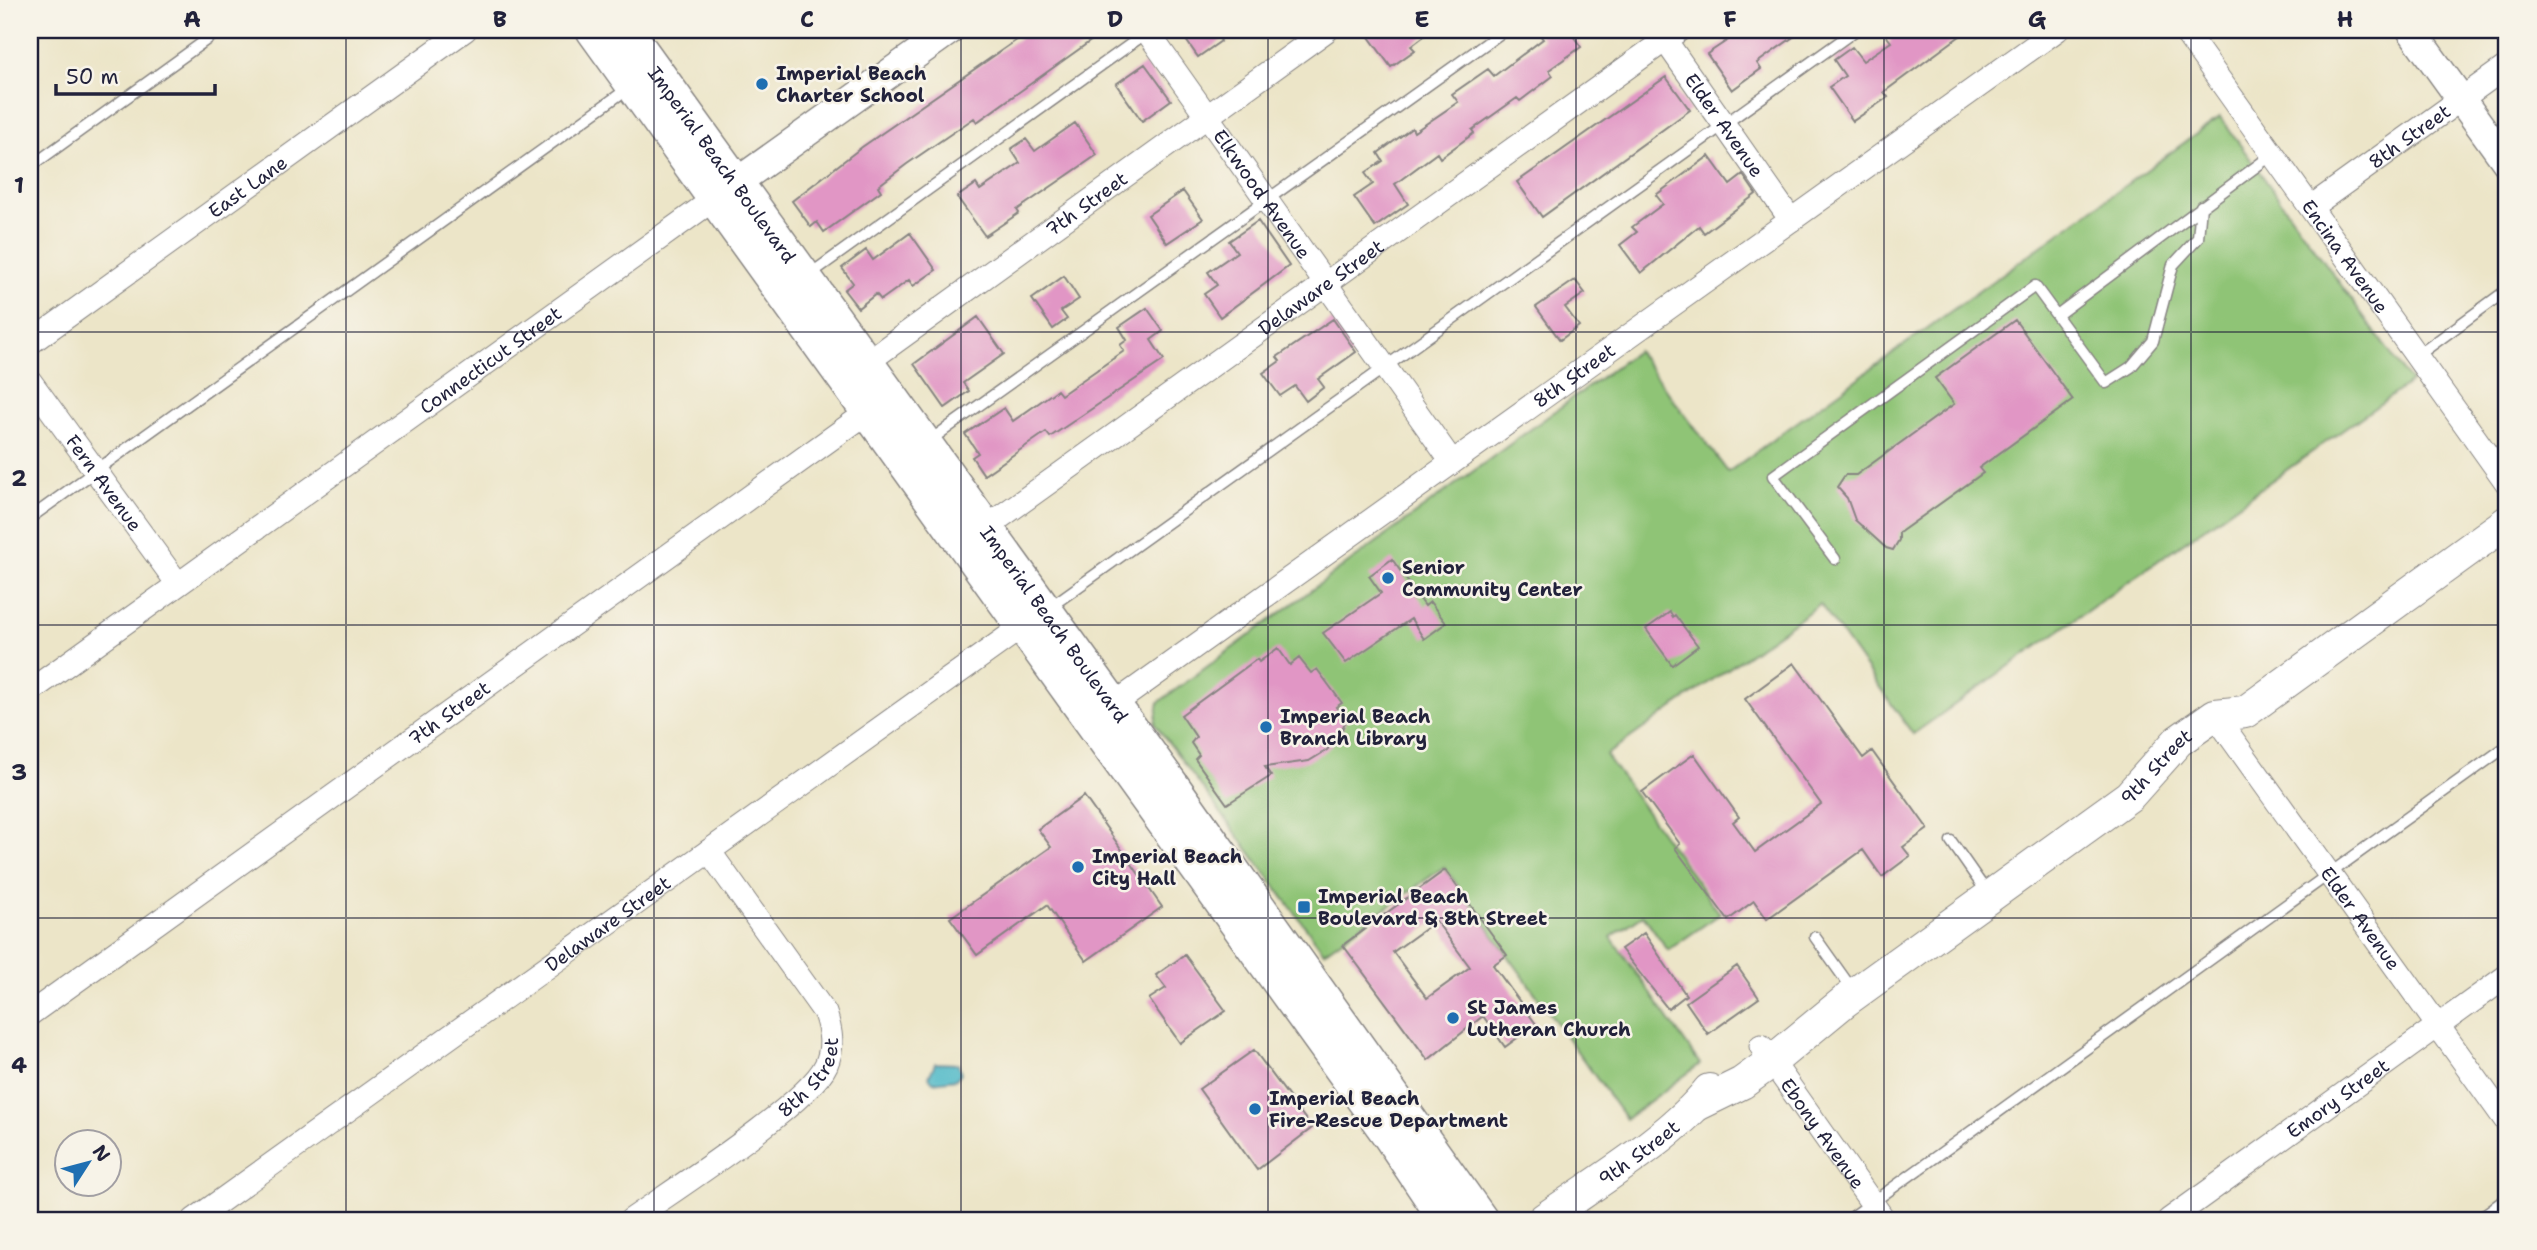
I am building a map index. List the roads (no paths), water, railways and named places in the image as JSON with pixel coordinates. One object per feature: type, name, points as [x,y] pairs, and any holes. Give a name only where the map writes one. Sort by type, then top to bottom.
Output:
[{"type":"main road","name":"Imperial Beach Boulevard","points":[[594,30],[632,85],[804,279],[856,371],[868,412],[974,536],[1101,713],[1480,1220]]},
{"type":"main road","name":"Imperial Beach Boulevard","points":[[625,30],[724,191],[856,371],[925,445],[974,536]]},
{"type":"main road","name":"9th Street","points":[[1543,1220],[1697,1105],[1717,1079],[1812,1026],[2129,796],[2178,741],[2229,720],[2507,522]]},
{"type":"main road","name":"Imperial Beach Boulevard","points":[[1101,713],[1447,1220]]},
{"type":"street","name":"East Lane","points":[[30,343],[465,30]]},
{"type":"street","name":"Connecticut Street","points":[[30,691],[950,30]]},
{"type":"street","name":"7th Street","points":[[856,371],[1327,30]]},
{"type":"street","name":"8th Street","points":[[1101,713],[2057,30]]},
{"type":"street","name":"Encina Avenue","points":[[2184,30],[2507,483]]},
{"type":"street","points":[[2411,30],[2507,163]]},
{"type":"street","name":"Elkwood Avenue","points":[[1148,31],[1452,462]]},
{"type":"street","name":"Elder Avenue","points":[[1667,33],[1724,125],[1791,220]]},
{"type":"street","name":"Delaware Street","points":[[974,536],[1667,33]]},
{"type":"street","name":"8th Street","points":[[2311,207],[2507,66]]},
{"type":"street","name":"Fern Avenue","points":[[30,381],[178,584]]},
{"type":"street","name":"7th Street","points":[[30,1014],[868,412]]},
{"type":"street","name":"Delaware Street","points":[[194,1220],[1033,619]]},
{"type":"street","name":"Elder Avenue","points":[[2229,720],[2329,874],[2507,1122]]},
{"type":"street","name":"8th Street","points":[[631,1220],[776,1115],[818,1078],[829,1057],[831,1038],[825,1013],[709,851]]},
{"type":"street","name":"Emory Street","points":[[2169,1220],[2507,976]]},
{"type":"street","name":"Ebony Avenue","points":[[1766,1054],[1878,1212]]},
{"type":"lane","points":[[30,167],[220,30]]},
{"type":"lane","points":[[925,445],[1505,30]]},
{"type":"lane","points":[[1033,619],[1856,30]]},
{"type":"lane","points":[[804,279],[1148,31]]},
{"type":"lane","points":[[30,518],[632,85]]},
{"type":"lane","points":[[2057,315],[2273,154]]},
{"type":"lane","points":[[1835,559],[1773,476],[2035,286],[2106,383],[2131,367],[2153,341],[2173,265],[2198,238],[2201,206]]},
{"type":"lane","points":[[2417,356],[2507,290]]},
{"type":"lane","points":[[1848,1220],[1878,1212],[2329,874],[2507,746]]},
{"type":"lane","points":[[1951,841],[1989,897]]},
{"type":"lane","points":[[1815,937],[1855,994]]},
{"type":"lane","points":[[2477,1220],[2507,1198]]},
{"type":"water","points":[[935,1063],[958,1064],[961,1073],[956,1079],[933,1082],[929,1077]]},
{"type":"place","name":"Imperial Beach Charter School","points":[[762,84]]},
{"type":"place","name":"Senior Community Center","points":[[1388,578]]},
{"type":"place","name":"Imperial Beach Branch Library","points":[[1266,727]]},
{"type":"place","name":"Imperial Beach City Hall","points":[[1078,867]]},
{"type":"place","name":"Imperial Beach Boulevard & 8th Street","points":[[1304,907]]},
{"type":"place","name":"St James Lutheran Church","points":[[1453,1018]]},
{"type":"place","name":"Imperial Beach Fire-Rescue Department","points":[[1255,1109]]}]
